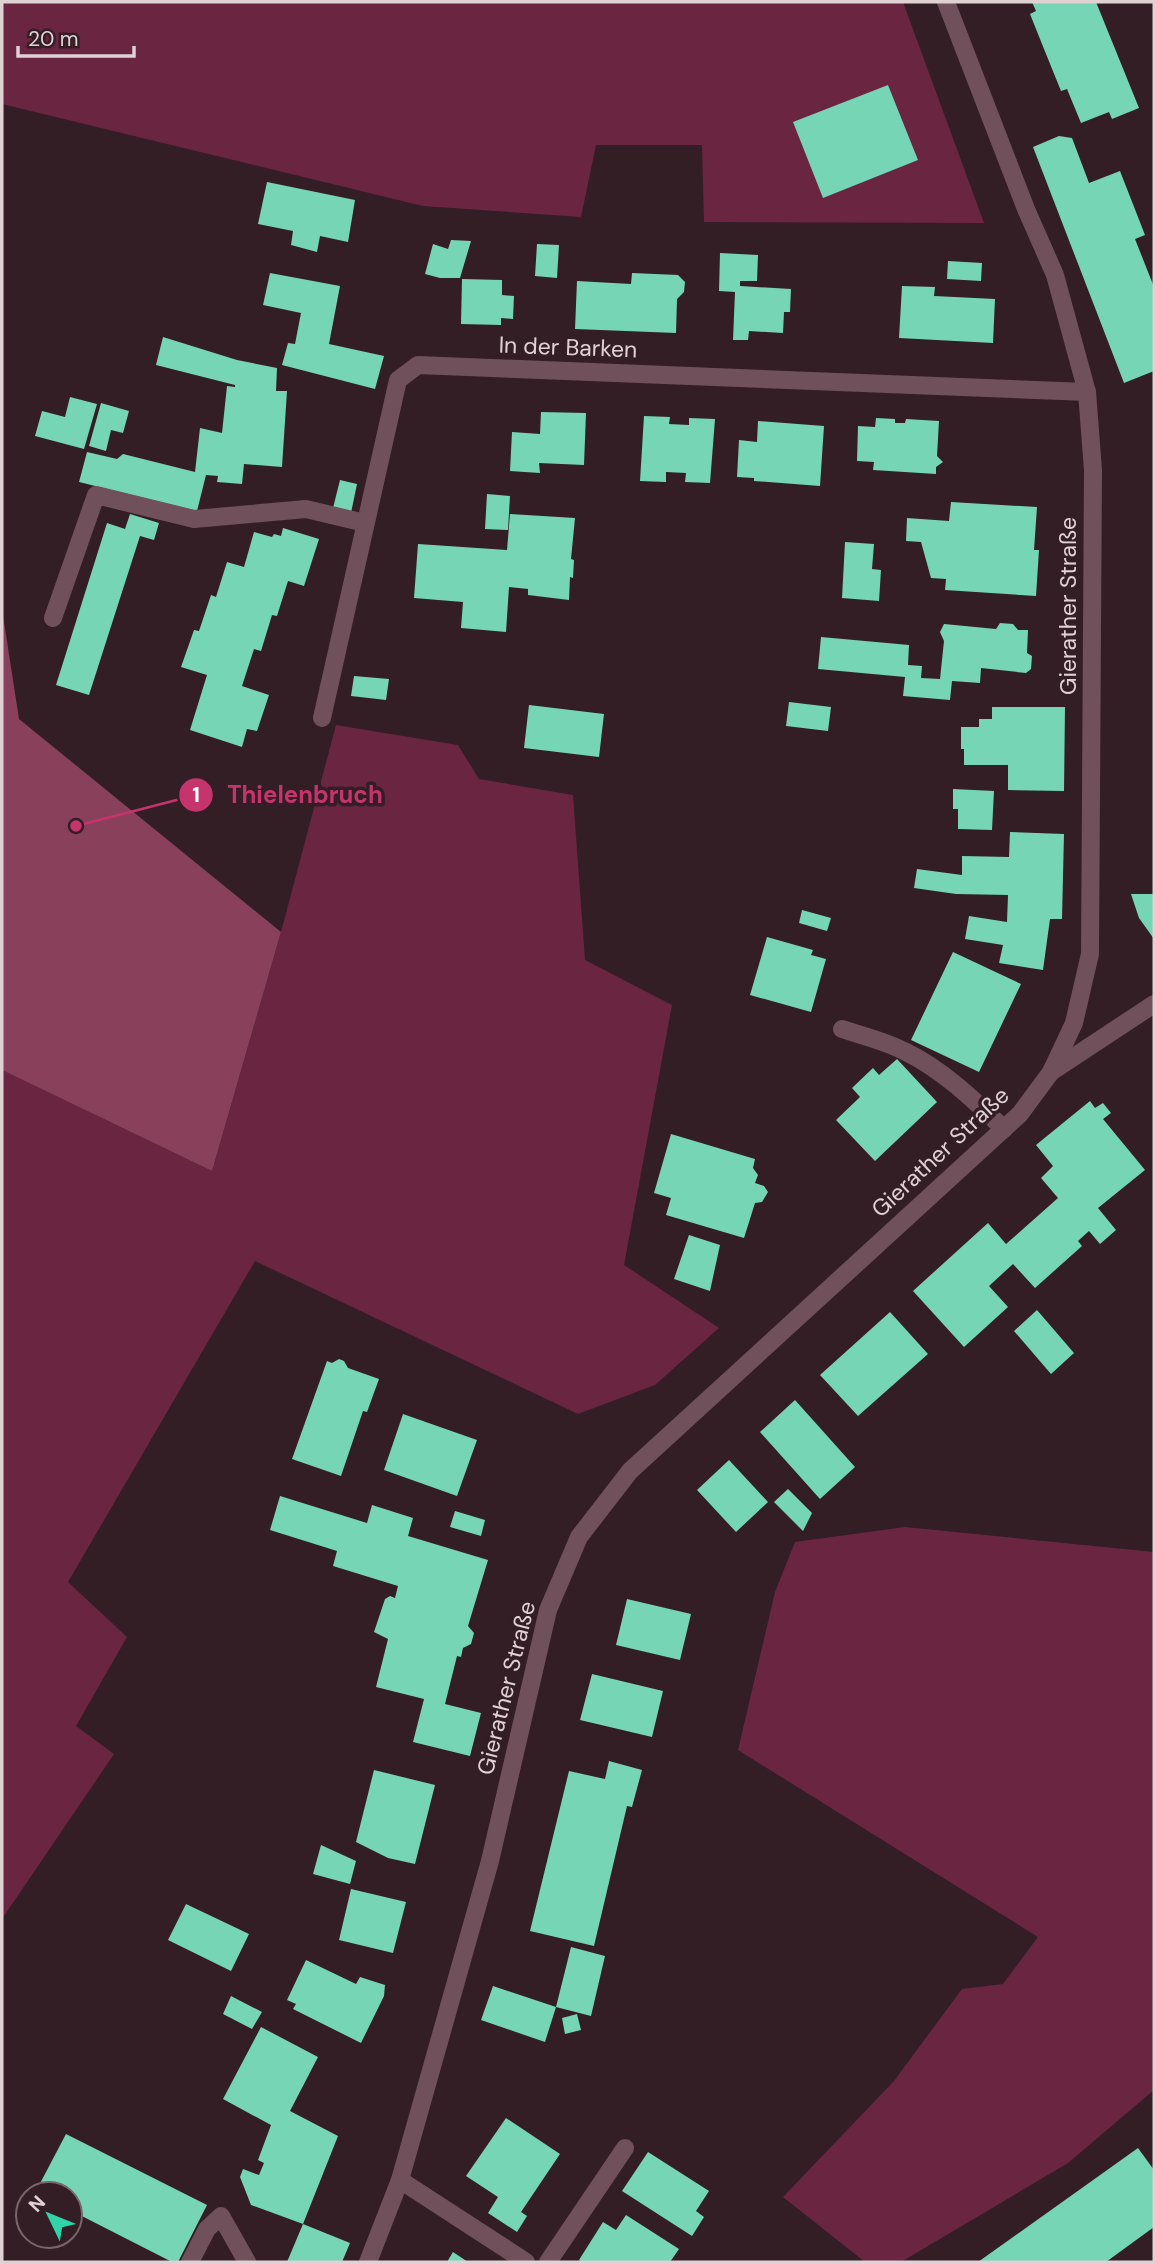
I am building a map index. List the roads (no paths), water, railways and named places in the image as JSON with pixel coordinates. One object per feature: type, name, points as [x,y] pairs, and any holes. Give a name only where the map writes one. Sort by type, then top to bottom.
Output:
[{"type":"street","name":"Gierather Straße","points":[[368,2262],[400,2180],[490,1861],[548,1610],[579,1537],[630,1471],[1020,1114],[1051,1072],[1074,1023],[1090,954],[1093,471],[1087,392],[1055,275],[946,2]]},
{"type":"street","name":"In der Barken","points":[[322,718],[398,380],[418,365],[1087,392]]},
{"type":"street","points":[[53,618],[96,495],[194,519],[306,509],[365,523]]},
{"type":"street","points":[[1051,1072],[1154,1004]]},
{"type":"street","points":[[842,1029],[904,1050],[930,1066],[976,1102],[1004,1129]]},
{"type":"street","points":[[548,2262],[625,2148]]},
{"type":"street","points":[[400,2180],[526,2262]]},
{"type":"street","points":[[190,2262],[207,2229],[221,2216],[247,2262]]},
{"type":"place","name":"Thielenbruch","points":[[76,826]]}]
